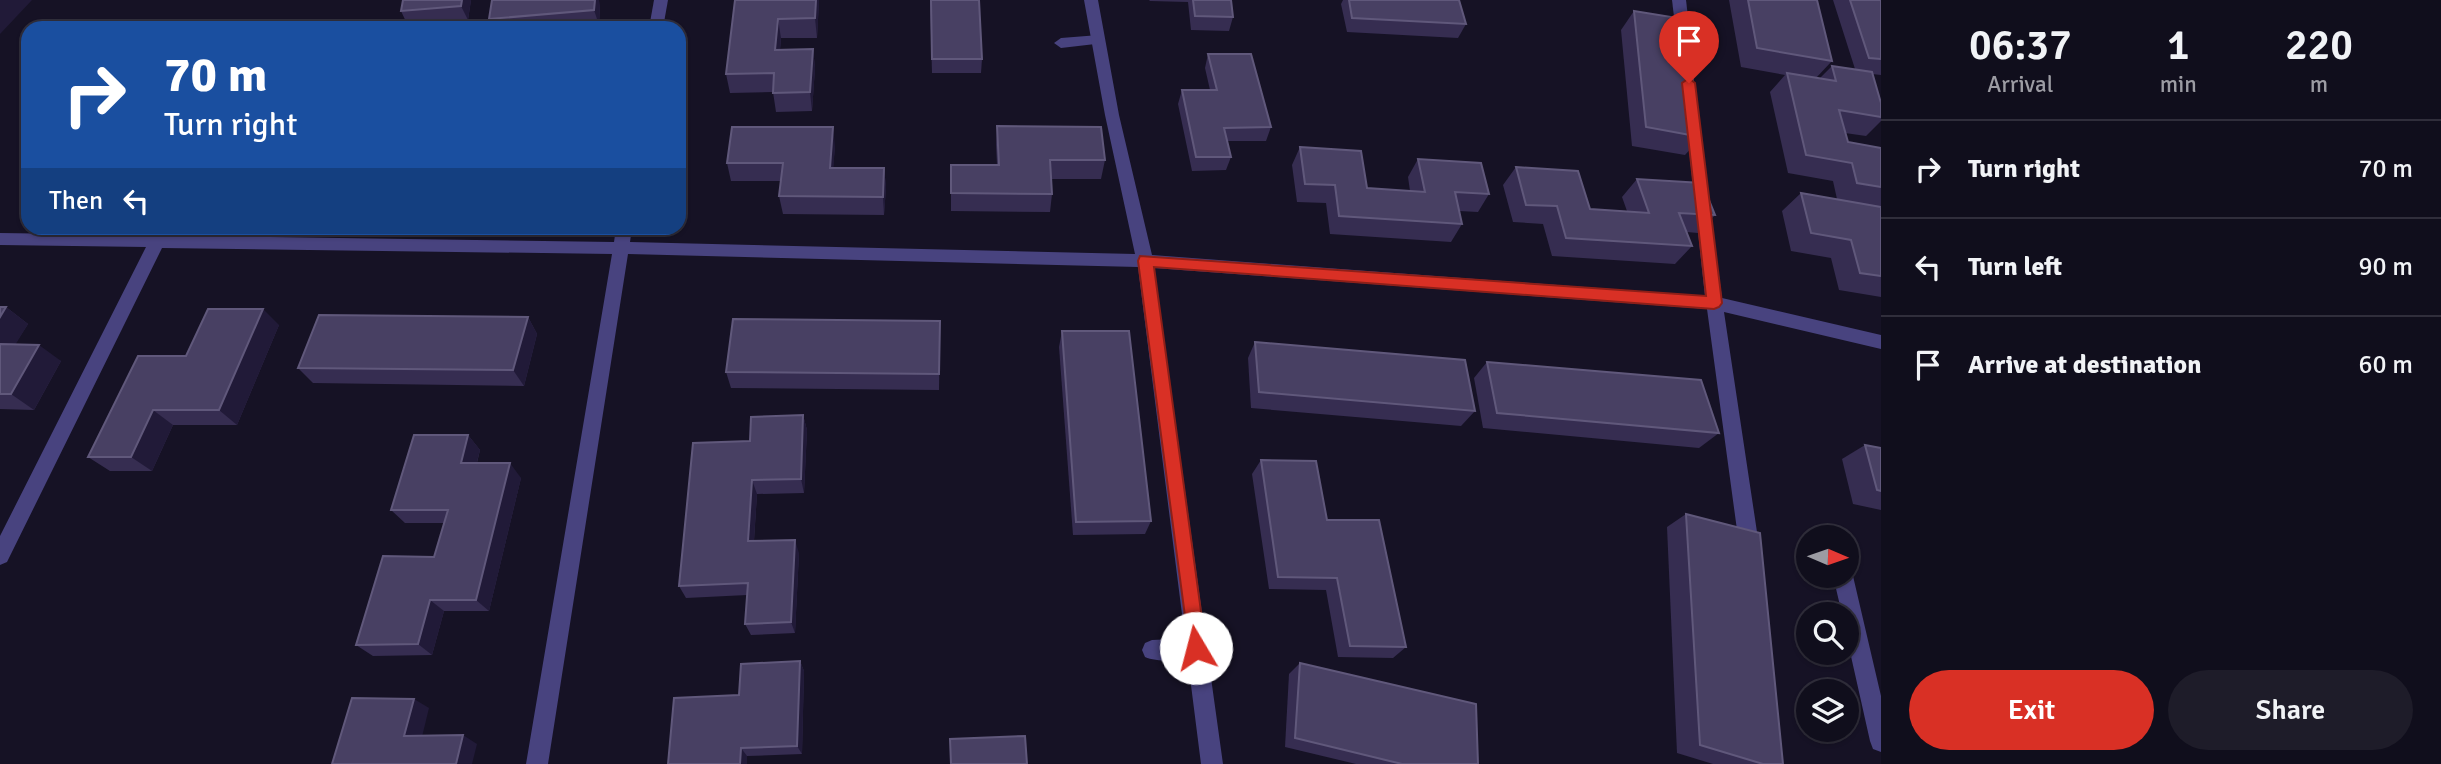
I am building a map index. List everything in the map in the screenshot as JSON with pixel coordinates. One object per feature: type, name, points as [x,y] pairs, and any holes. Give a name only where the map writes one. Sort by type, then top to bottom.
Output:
[{"type":"street","points":[[657,21],[661,0]]},
{"type":"street","points":[[1091,0],[1112,115],[1145,261],[1212,764]]},
{"type":"street","points":[[1679,0],[1686,55]]},
{"type":"street","points":[[1061,43],[1099,40]]},
{"type":"street","points":[[1692,110],[1714,303],[1753,574]]},
{"type":"street","points":[[537,764],[623,235]]},
{"type":"street","points":[[0,239],[621,248],[1145,261],[1714,303],[1881,342]]},
{"type":"street","points":[[0,556],[158,240]]},
{"type":"street","points":[[1846,588],[1881,741]]},
{"type":"street","points":[[1153,650],[1196,648]]},
{"type":"building","points":[[403,0],[462,0],[461,6],[401,11]]},
{"type":"building","points":[[492,0],[595,0],[594,10],[489,19]]},
{"type":"building","points":[[735,0],[816,0],[815,18],[778,19],[775,50],[813,49],[810,92],[773,93],[774,73],[726,74]]},
{"type":"building","points":[[931,0],[979,0],[982,59],[932,59]]},
{"type":"building","points":[[1193,0],[1231,0],[1233,17],[1195,16]]},
{"type":"building","points":[[1349,0],[1459,0],[1466,24],[1352,18]]},
{"type":"building","points":[[1748,0],[1817,0],[1832,61],[1757,48]]},
{"type":"building","points":[[1850,0],[1881,0],[1881,59],[1869,58]]},
{"type":"building","points":[[1634,11],[1684,19],[1701,137],[1646,127]]},
{"type":"building","points":[[1208,54],[1251,54],[1271,127],[1224,128],[1231,157],[1196,157],[1182,90],[1217,90]]},
{"type":"building","points":[[1832,66],[1872,72],[1881,103],[1881,117],[1839,110],[1848,142],[1881,148],[1881,187],[1857,183],[1852,163],[1806,155],[1787,73],[1836,81]]},
{"type":"building","points":[[997,126],[1101,127],[1105,160],[1050,160],[1052,194],[951,193],[951,165],[999,165]]},
{"type":"building","points":[[732,127],[833,127],[830,168],[884,168],[883,197],[779,196],[783,163],[727,163]]},
{"type":"building","points":[[1300,147],[1361,151],[1367,188],[1425,192],[1418,159],[1481,163],[1489,194],[1455,192],[1462,224],[1339,216],[1335,185],[1305,184]]},
{"type":"building","points":[[1516,167],[1578,171],[1590,209],[1649,213],[1637,179],[1702,183],[1715,215],[1679,213],[1692,246],[1566,238],[1557,206],[1526,205]]},
{"type":"building","points":[[1801,193],[1881,207],[1881,276],[1860,273],[1851,240],[1811,233]]},
{"type":"building","points":[[208,309],[263,309],[219,410],[153,410],[131,457],[88,457],[138,356],[186,356]]},
{"type":"building","points":[[319,315],[528,317],[513,370],[298,368]]},
{"type":"building","points":[[733,319],[940,321],[939,374],[726,372]]},
{"type":"building","points":[[1062,331],[1129,331],[1151,521],[1076,522]]},
{"type":"building","points":[[1255,342],[1465,360],[1475,411],[1259,392]]},
{"type":"building","points":[[0,344],[39,345],[11,394],[0,394]]},
{"type":"building","points":[[1487,362],[1701,380],[1719,433],[1497,413]]},
{"type":"building","points":[[803,415],[801,479],[752,480],[748,541],[795,540],[791,622],[745,624],[748,583],[679,586],[693,443],[750,441],[751,417]]},
{"type":"building","points":[[414,435],[468,435],[461,463],[510,463],[476,600],[430,600],[418,644],[356,645],[383,556],[434,557],[448,510],[391,510]]},
{"type":"building","points":[[1865,445],[1881,448],[1881,491],[1877,490]]},
{"type":"building","points":[[1261,460],[1316,461],[1327,520],[1379,520],[1406,647],[1350,646],[1337,578],[1278,577]]},
{"type":"building","points":[[1686,514],[1760,533],[1783,764],[1763,764],[1700,745]]},
{"type":"building","points":[[800,661],[797,746],[741,748],[740,764],[668,764],[674,698],[739,695],[741,664]]},
{"type":"building","points":[[1300,663],[1476,704],[1478,764],[1402,764],[1295,738]]},
{"type":"building","points":[[352,698],[414,699],[404,736],[463,735],[456,764],[332,764]]},
{"type":"building","points":[[1025,736],[1027,764],[951,764],[950,739]]},
{"type":"route","points":[[1196,648],[1145,261],[1714,303],[1689,83]]}]
